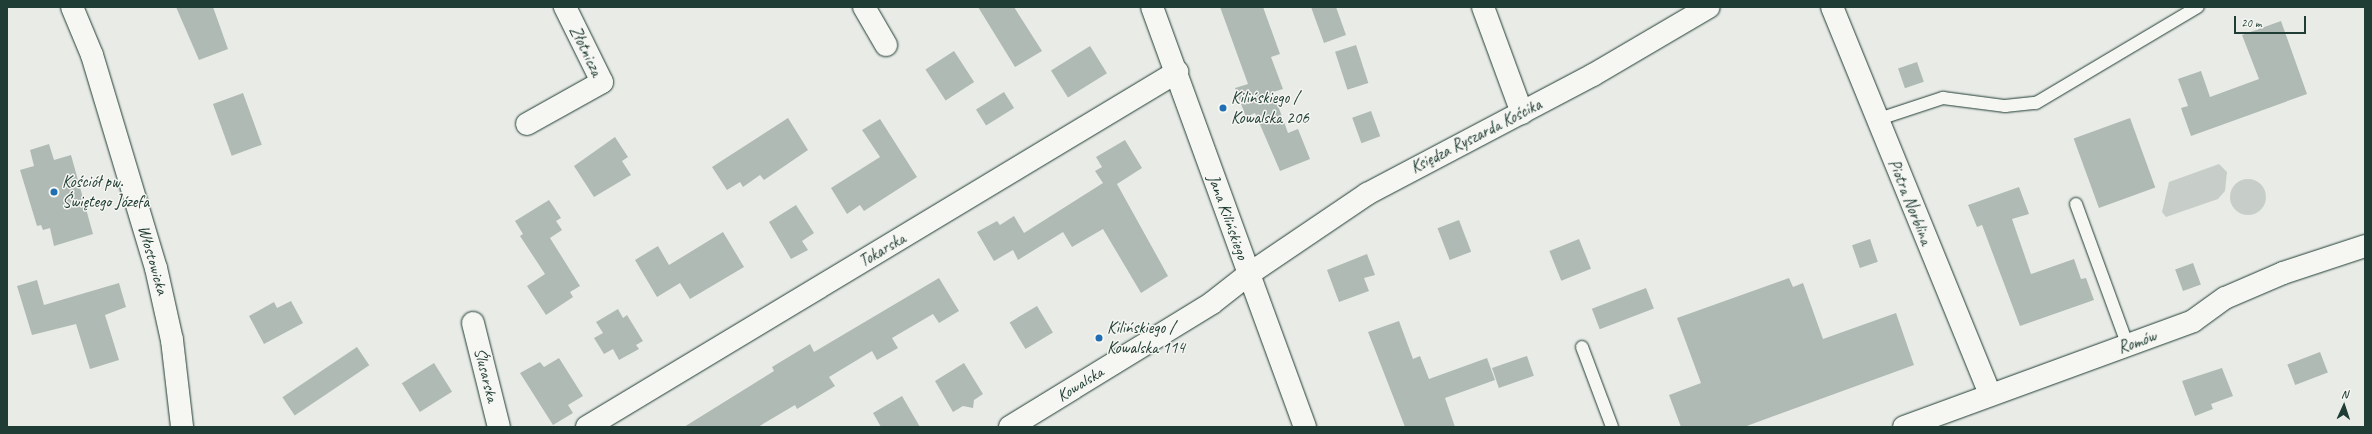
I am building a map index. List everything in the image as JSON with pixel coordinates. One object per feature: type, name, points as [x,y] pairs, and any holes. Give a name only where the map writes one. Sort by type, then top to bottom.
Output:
[{"type":"street","name":"Włostowicka","points":[[72,7],[92,55],[156,268],[172,340],[182,427]]},
{"type":"street","name":"Złotnicza","points":[[527,124],[602,82],[565,7]]},
{"type":"street","points":[[864,7],[886,45]]},
{"type":"street","name":"Jana Kilińskiego","points":[[1152,7],[1177,72],[1305,427]]},
{"type":"street","points":[[1483,7],[1522,113]]},
{"type":"street","name":"Księdza Ryszarda Kościka","points":[[1249,274],[1367,194],[1522,113],[1709,7]]},
{"type":"street","name":"Piotra Norblina","points":[[1832,7],[1876,120],[1990,395]]},
{"type":"street","name":"Tokarska","points":[[587,427],[1177,72]]},
{"type":"street","name":"Romów","points":[[1904,427],[2193,322],[2225,298],[2283,273],[2365,246]]},
{"type":"street","name":"Kowalska","points":[[1010,427],[1212,303],[1249,274]]},
{"type":"street","name":"Ślusarska","points":[[473,323],[499,427]]},
{"type":"lane","points":[[1876,120],[1943,98],[2005,106],[2036,103],[2198,7]]},
{"type":"lane","points":[[2076,204],[2128,346]]},
{"type":"lane","points":[[1582,347],[1612,427]]},
{"type":"shaded area","points":[[2219,164],[2227,172],[2225,191],[2218,199],[2166,217],[2162,212],[2169,182]]},
{"type":"shaded area","points":[[2252,179],[2261,184],[2265,190],[2265,204],[2261,210],[2252,215],[2244,215],[2235,210],[2231,204],[2230,193],[2235,184],[2241,180]]},
{"type":"building","points":[[176,7],[213,7],[228,49],[199,60]]},
{"type":"building","points":[[978,7],[1014,7],[1042,51],[1015,67]]},
{"type":"building","points":[[1220,7],[1263,7],[1280,54],[1271,57],[1283,89],[1273,92],[1288,133],[1298,129],[1310,159],[1280,171],[1255,113],[1246,117],[1235,88],[1248,84]]},
{"type":"building","points":[[1311,7],[1336,7],[1346,35],[1324,43]]},
{"type":"building","points":[[2281,21],[2307,94],[2191,136],[2181,108],[2188,106],[2178,79],[2201,71],[2210,97],[2259,79],[2242,35]]},
{"type":"building","points":[[1356,45],[1368,83],[1347,90],[1335,52]]},
{"type":"building","points":[[1090,46],[1107,73],[1068,98],[1051,70]]},
{"type":"building","points":[[954,51],[974,82],[946,101],[925,70]]},
{"type":"building","points":[[1917,62],[1924,82],[1905,88],[1898,69]]},
{"type":"building","points":[[1004,92],[1014,108],[986,126],[976,109]]},
{"type":"building","points":[[243,93],[262,145],[232,156],[213,104]]},
{"type":"building","points":[[1371,111],[1380,136],[1361,143],[1352,118]]},
{"type":"building","points":[[788,118],[808,150],[764,180],[760,175],[743,187],[740,182],[727,190],[712,167]]},
{"type":"building","points":[[2130,118],[2155,188],[2099,208],[2074,139]]},
{"type":"building","points":[[880,119],[917,177],[864,211],[860,205],[847,214],[831,188],[880,157],[862,130]]},
{"type":"building","points":[[615,137],[628,157],[622,161],[631,175],[594,197],[574,166]]},
{"type":"building","points":[[1125,140],[1142,168],[1117,184],[1168,276],[1141,293],[1103,229],[1072,247],[1063,232],[1018,260],[1013,250],[994,261],[977,232],[997,221],[1000,225],[1014,216],[1024,233],[1103,183],[1095,171],[1102,167],[1096,157]]},
{"type":"building","name":"Kościół pw. Świętego Józefa","points":[[49,144],[54,160],[71,155],[93,234],[54,246],[50,228],[43,230],[41,225],[37,226],[20,170],[34,166],[30,150]]},
{"type":"building","points":[[2019,187],[2029,214],[2012,219],[2031,274],[2074,259],[2081,279],[2086,278],[2094,300],[2020,326],[1982,225],[1977,227],[1968,205]]},
{"type":"building","points":[[549,200],[561,218],[556,221],[562,230],[550,238],[580,286],[570,292],[573,297],[546,315],[527,286],[545,274],[520,236],[523,234],[515,221]]},
{"type":"building","points":[[796,205],[814,233],[802,241],[808,250],[791,259],[769,222]]},
{"type":"building","points":[[1459,220],[1471,252],[1450,260],[1438,228]]},
{"type":"building","points":[[723,232],[744,267],[690,299],[680,283],[657,297],[635,260],[658,246],[669,265]]},
{"type":"building","points":[[1579,239],[1591,269],[1561,281],[1549,251]]},
{"type":"building","points":[[1870,239],[1878,262],[1860,268],[1852,245]]},
{"type":"building","points":[[1367,254],[1375,275],[1364,278],[1369,291],[1339,302],[1327,270]]},
{"type":"building","points":[[2193,263],[2201,285],[2183,291],[2175,269]]},
{"type":"building","points":[[939,278],[959,311],[939,323],[933,314],[892,338],[898,348],[877,360],[872,351],[829,377],[835,386],[797,409],[795,405],[758,427],[684,427],[774,371],[772,367],[810,344],[814,352]]},
{"type":"building","points":[[1789,278],[1793,287],[1803,283],[1823,339],[1896,313],[1914,365],[1744,427],[1681,427],[1669,395],[1701,383],[1677,318]]},
{"type":"building","points":[[37,280],[44,305],[119,283],[126,307],[105,315],[119,360],[90,369],[76,324],[32,335],[17,286]]},
{"type":"building","points":[[1646,288],[1654,309],[1600,329],[1592,309]]},
{"type":"building","points":[[291,301],[303,323],[264,344],[249,316],[274,302],[277,308]]},
{"type":"building","points":[[1037,306],[1053,333],[1026,349],[1010,322]]},
{"type":"building","points":[[618,309],[623,318],[627,315],[643,341],[636,345],[639,349],[619,360],[613,349],[604,354],[594,338],[603,333],[596,322]]},
{"type":"building","points":[[1399,321],[1413,359],[1420,356],[1429,379],[1487,358],[1495,380],[1445,398],[1455,427],[1405,427],[1368,332]]},
{"type":"building","points":[[357,347],[369,365],[295,416],[282,397]]},
{"type":"building","points":[[2320,352],[2328,373],[2295,385],[2287,365]]},
{"type":"building","points":[[1527,356],[1534,376],[1499,388],[1492,368]]},
{"type":"building","points":[[559,358],[583,396],[568,405],[573,413],[553,425],[520,373],[540,362],[544,367]]},
{"type":"building","points":[[434,363],[452,392],[420,412],[402,383]]},
{"type":"building","points":[[964,363],[983,394],[974,400],[973,408],[963,406],[953,412],[935,381]]},
{"type":"building","points":[[2222,368],[2233,396],[2211,404],[2213,409],[2195,416],[2182,381]]},
{"type":"building","points":[[902,396],[920,427],[881,427],[873,413]]},
{"type":"place","name":"Kilińskiego / Kowalska 206","points":[[1223,108]]},
{"type":"place","name":"Kościół pw. Świętego Józefa","points":[[54,192]]},
{"type":"place","name":"Kilińskiego / Kowalska 114","points":[[1099,338]]}]
